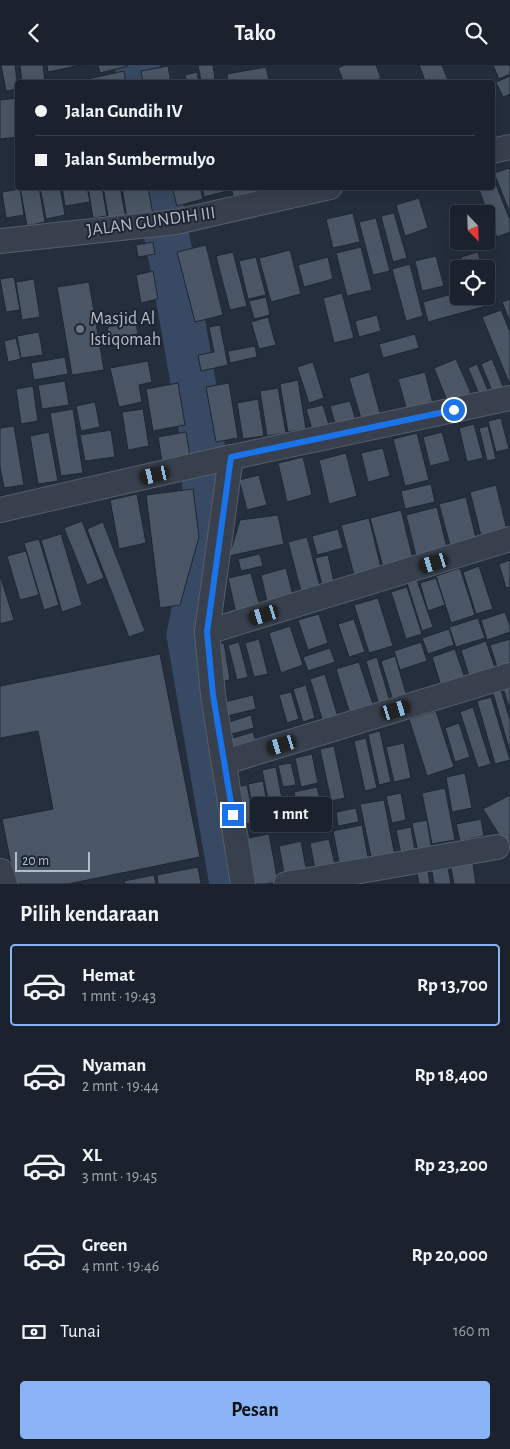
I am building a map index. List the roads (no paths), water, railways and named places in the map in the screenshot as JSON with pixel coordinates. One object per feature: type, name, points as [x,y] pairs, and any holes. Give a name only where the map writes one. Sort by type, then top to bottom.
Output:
[{"type":"street","points":[[495,150],[510,147]]},
{"type":"street","name":"JALAN GUNDIH III","points":[[0,241],[166,223],[316,190]]},
{"type":"street","points":[[0,510],[213,461],[510,398]]},
{"type":"street","points":[[213,461],[207,632],[213,695],[243,884]]},
{"type":"street","points":[[207,632],[510,539]]},
{"type":"street","points":[[224,762],[510,675]]},
{"type":"street","points":[[286,884],[497,847]]},
{"type":"waterway","points":[[137,65],[139,80]]},
{"type":"waterway","points":[[158,190],[201,427],[208,538],[189,635],[232,884]]},
{"type":"place","name":"Masjid Al Istiqomah","points":[[80,329]]}]
